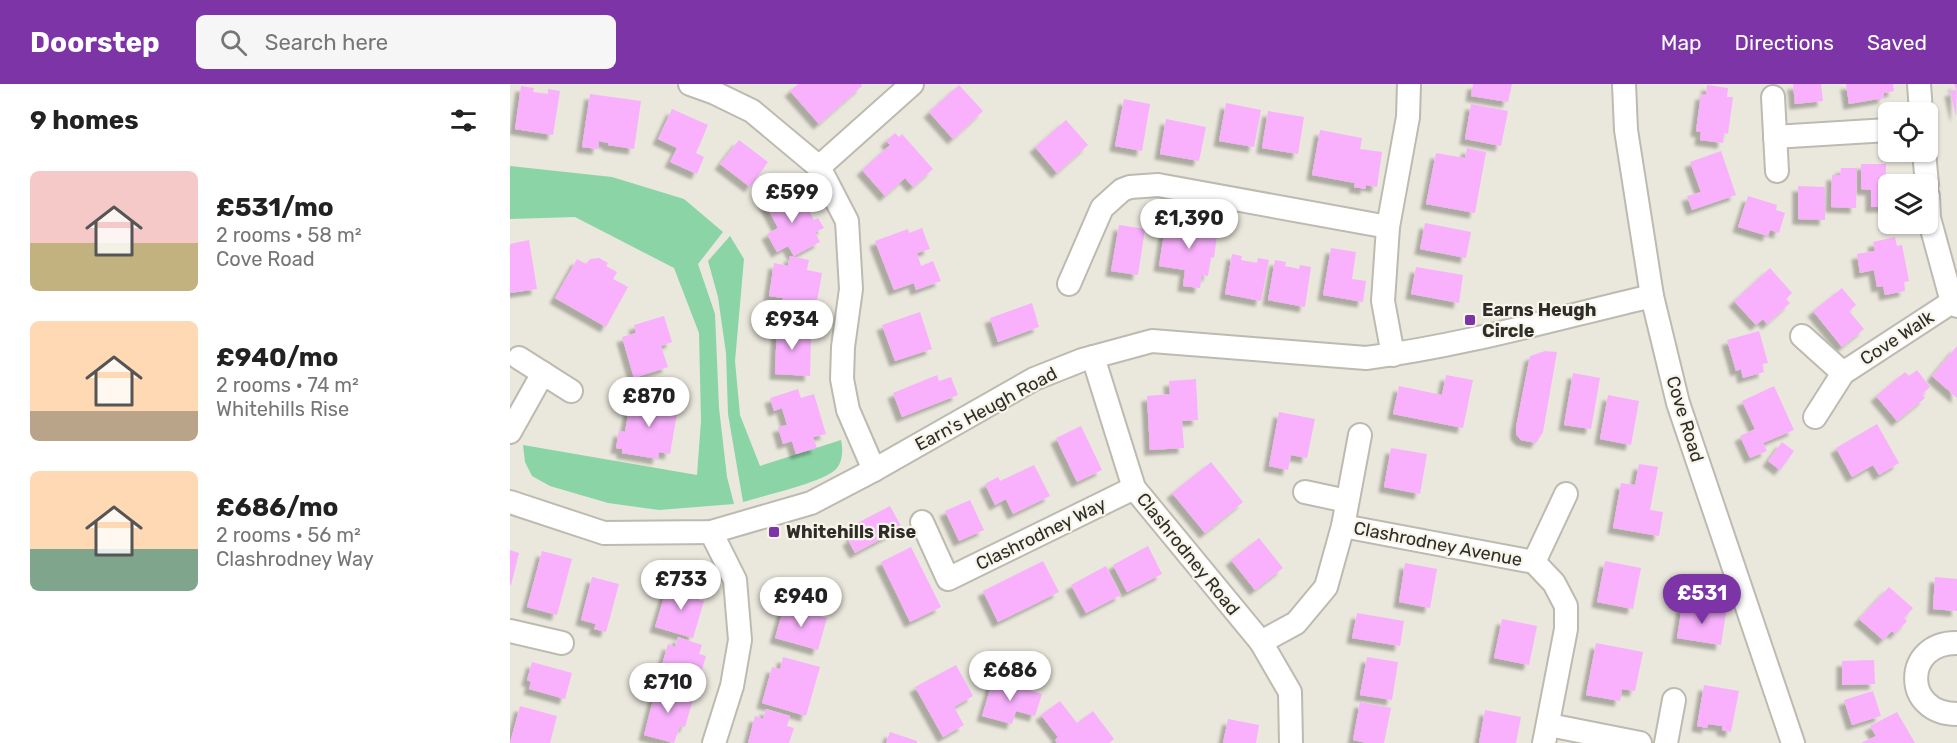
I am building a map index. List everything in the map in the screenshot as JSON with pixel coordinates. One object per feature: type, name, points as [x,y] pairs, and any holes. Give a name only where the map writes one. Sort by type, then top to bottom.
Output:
[{"type":"street","points":[[690,84],[752,111],[819,167],[847,221],[851,289],[843,347],[842,379],[848,410],[874,470]]},
{"type":"street","points":[[819,167],[912,84]]},
{"type":"street","points":[[1393,355],[1383,301],[1388,227],[1408,117],[1409,84]]},
{"type":"street","name":"Cove Road","points":[[1624,84],[1626,130],[1652,296],[1678,403],[1793,743]]},
{"type":"street","points":[[1919,84],[1920,102]]},
{"type":"street","points":[[1773,97],[1777,171]]},
{"type":"street","points":[[1775,137],[1878,131]]},
{"type":"street","points":[[1069,284],[1102,208],[1122,190],[1130,187],[1158,185],[1388,227]]},
{"type":"street","points":[[1934,234],[1954,304]]},
{"type":"street","name":"Earn's Heugh Road","points":[[510,502],[604,533],[711,532],[811,503],[1034,379],[1093,357],[1152,341],[1366,358],[1393,355],[1652,296]]},
{"type":"street","name":"Cove Walk","points":[[1815,417],[1843,374],[1954,304]]},
{"type":"street","name":"Cove Walk","points":[[1802,336],[1843,374]]},
{"type":"street","name":"Clashrodney Road","points":[[1093,357],[1134,488],[1261,642],[1290,692],[1291,743]]},
{"type":"street","points":[[519,358],[571,391]]},
{"type":"street","points":[[510,432],[543,373]]},
{"type":"street","points":[[1261,642],[1296,623],[1326,587],[1342,526],[1360,435]]},
{"type":"street","name":"Clashrodney Way","points":[[922,522],[948,579],[1134,488]]},
{"type":"street","points":[[1305,492],[1347,501]]},
{"type":"street","name":"Clashrodney Avenue","points":[[1534,562],[1566,494]]},
{"type":"street","name":"Clashrodney Avenue","points":[[1342,526],[1534,562],[1554,583],[1566,606],[1566,629],[1546,734],[1640,743]]},
{"type":"street","points":[[711,532],[735,580],[740,640],[732,686],[714,743]]},
{"type":"street","points":[[510,631],[562,643]]},
{"type":"street","points":[[1957,644],[1944,644],[1932,648],[1920,662],[1916,679],[1918,691],[1933,709],[1944,714],[1957,715]]},
{"type":"street","points":[[1666,743],[1674,700]]},
{"type":"green space","points":[[510,166],[612,177],[684,199],[723,232],[698,264],[715,314],[719,408],[727,477],[734,504],[659,510],[608,503],[550,486],[532,476],[525,462],[523,445],[697,475],[701,421],[699,333],[674,268],[575,217],[510,219]]},
{"type":"green space","points":[[730,236],[744,259],[735,361],[740,415],[760,466],[841,440],[842,447],[839,465],[831,473],[807,483],[743,502],[728,414],[726,353],[718,297],[708,261]]},
{"type":"building","points":[[798,84],[861,84],[862,86],[819,124],[790,91]]},
{"type":"building","points":[[1473,84],[1512,84],[1508,102],[1471,96]]},
{"type":"building","points":[[1793,84],[1821,84],[1823,101],[1795,104]]},
{"type":"building","points":[[1846,84],[1893,84],[1894,91],[1884,93],[1884,98],[1849,104]]},
{"type":"building","points":[[1954,84],[1957,84],[1956,117],[1950,91],[1956,90]]},
{"type":"building","points":[[959,85],[983,111],[953,139],[929,112]]},
{"type":"building","points":[[1707,85],[1728,88],[1727,97],[1733,97],[1728,134],[1724,133],[1723,143],[1700,140],[1701,132],[1696,131],[1701,94],[1706,95]]},
{"type":"building","points":[[521,86],[534,88],[533,92],[548,94],[548,89],[560,91],[553,135],[515,129]]},
{"type":"building","points":[[590,94],[641,101],[634,149],[608,145],[608,143],[599,141],[598,149],[582,147]]},
{"type":"building","points":[[1124,99],[1150,104],[1142,151],[1115,146]]},
{"type":"building","points":[[1226,103],[1261,110],[1254,147],[1219,141]]},
{"type":"building","points":[[1471,104],[1508,111],[1501,146],[1465,139]]},
{"type":"building","points":[[672,109],[708,125],[696,153],[704,157],[697,174],[670,162],[677,148],[658,139]]},
{"type":"building","points":[[1268,111],[1304,117],[1298,154],[1262,148]]},
{"type":"building","points":[[1166,119],[1206,127],[1199,161],[1160,154]]},
{"type":"building","points":[[1066,120],[1088,145],[1057,173],[1035,147]]},
{"type":"building","points":[[1320,130],[1362,138],[1360,149],[1382,152],[1377,187],[1366,185],[1366,189],[1354,187],[1355,183],[1312,175]]},
{"type":"building","points":[[895,133],[899,137],[902,134],[933,169],[913,187],[905,178],[885,196],[862,170],[890,145],[886,141]]},
{"type":"building","points":[[739,140],[768,162],[750,187],[720,164]]},
{"type":"building","points":[[1467,148],[1486,152],[1475,213],[1426,204],[1436,153],[1465,158]]},
{"type":"building","points":[[1721,151],[1736,195],[1692,210],[1687,196],[1701,192],[1690,162]]},
{"type":"building","points":[[1861,164],[1886,164],[1886,174],[1878,174],[1878,207],[1871,207],[1871,190],[1861,189]]},
{"type":"building","points":[[1841,168],[1857,168],[1856,208],[1831,207],[1832,175],[1840,175]]},
{"type":"building","points":[[1798,186],[1825,187],[1825,220],[1798,219]]},
{"type":"building","points":[[781,190],[787,201],[800,194],[814,220],[818,218],[824,228],[815,232],[820,242],[794,256],[788,246],[777,252],[767,234],[778,228],[763,199]]},
{"type":"building","points":[[1748,196],[1777,205],[1776,210],[1785,213],[1779,233],[1770,230],[1768,236],[1738,227]]},
{"type":"building","points":[[1166,221],[1218,228],[1214,258],[1211,257],[1208,276],[1202,275],[1200,288],[1183,286],[1185,270],[1159,266]]},
{"type":"building","points":[[1425,223],[1471,232],[1466,258],[1420,249]]},
{"type":"building","points":[[1119,225],[1145,229],[1138,275],[1111,271]]},
{"type":"building","points":[[922,228],[930,249],[917,253],[921,266],[933,261],[941,281],[916,290],[914,283],[894,290],[875,241],[908,229],[909,233]]},
{"type":"building","points":[[1895,237],[1897,246],[1902,245],[1909,281],[1904,282],[1905,291],[1885,295],[1883,286],[1877,287],[1874,270],[1860,273],[1857,254],[1875,251],[1873,242]]},
{"type":"building","points":[[529,240],[537,289],[510,293],[510,244]]},
{"type":"building","points":[[1331,248],[1356,252],[1352,279],[1366,281],[1363,302],[1323,295]]},
{"type":"building","points":[[1232,254],[1242,256],[1241,260],[1257,263],[1258,258],[1269,260],[1261,301],[1225,294]]},
{"type":"building","points":[[790,256],[809,260],[807,270],[822,273],[815,313],[801,310],[799,320],[779,317],[783,298],[769,296],[774,263],[788,266]]},
{"type":"building","points":[[599,258],[608,263],[606,266],[617,272],[613,279],[628,287],[606,327],[555,298],[577,259],[586,264],[590,259]]},
{"type":"building","points":[[1275,260],[1286,262],[1285,266],[1299,269],[1300,265],[1311,267],[1305,307],[1268,300]]},
{"type":"building","points":[[1416,267],[1463,275],[1459,303],[1411,294]]},
{"type":"building","points":[[1770,268],[1792,293],[1786,299],[1790,303],[1767,324],[1763,319],[1756,325],[1734,301]]},
{"type":"building","points":[[1842,288],[1856,305],[1849,311],[1864,329],[1842,347],[1813,311]]},
{"type":"building","points":[[1032,303],[1039,327],[998,342],[990,318]]},
{"type":"building","points":[[920,312],[932,349],[895,361],[882,325]]},
{"type":"building","points":[[664,316],[672,342],[661,346],[668,367],[634,378],[622,337],[636,333],[634,325]]},
{"type":"building","points":[[777,323],[798,323],[797,334],[811,334],[810,376],[775,374]]},
{"type":"building","points":[[1759,331],[1768,363],[1762,364],[1764,372],[1743,378],[1741,369],[1736,371],[1727,340]]},
{"type":"building","points":[[1957,346],[1957,398],[1932,376]]},
{"type":"building","points":[[1545,351],[1557,352],[1543,432],[1536,443],[1521,440],[1516,434],[1516,427],[1530,356]]},
{"type":"building","points":[[1917,370],[1930,387],[1922,394],[1925,398],[1897,421],[1876,396],[1905,372],[1909,376]]},
{"type":"building","points":[[1573,373],[1600,378],[1591,429],[1564,425]]},
{"type":"building","points":[[937,375],[939,381],[951,377],[958,395],[902,417],[893,393]]},
{"type":"building","points":[[1446,375],[1473,380],[1463,428],[1393,414],[1399,386],[1442,395]]},
{"type":"building","points":[[1196,379],[1198,420],[1182,421],[1184,448],[1150,450],[1147,396],[1170,394],[1169,381]]},
{"type":"building","points":[[1774,386],[1794,430],[1763,443],[1767,451],[1750,458],[1740,436],[1755,429],[1742,401]]},
{"type":"building","points":[[798,389],[801,398],[814,394],[826,434],[813,437],[817,448],[796,454],[792,441],[783,444],[778,427],[787,425],[782,408],[774,411],[770,398]]},
{"type":"building","points":[[1608,395],[1639,401],[1631,445],[1600,439]]},
{"type":"building","points":[[631,397],[662,403],[663,400],[679,402],[670,454],[659,452],[658,459],[622,453],[622,449],[616,448],[619,431],[625,432]]},
{"type":"building","points":[[1279,412],[1315,419],[1307,458],[1291,455],[1288,470],[1269,466]]},
{"type":"building","points":[[1877,424],[1899,463],[1879,475],[1873,465],[1852,477],[1836,448]]},
{"type":"building","points":[[1081,426],[1102,470],[1077,482],[1056,438]]},
{"type":"building","points":[[1782,442],[1794,451],[1780,470],[1768,461]]},
{"type":"building","points":[[1391,448],[1427,454],[1420,494],[1384,487]]},
{"type":"building","points":[[1211,462],[1243,502],[1205,533],[1172,493]]},
{"type":"building","points":[[1639,464],[1658,467],[1650,510],[1663,512],[1659,536],[1613,528],[1621,483],[1635,485]]},
{"type":"building","points":[[1034,465],[1050,496],[1013,514],[1006,499],[995,505],[985,484],[998,477],[1000,481]]},
{"type":"building","points":[[970,500],[984,530],[959,541],[945,511]]},
{"type":"building","points":[[890,506],[902,528],[855,553],[848,540],[853,537],[848,528]]},
{"type":"building","points":[[1259,538],[1283,568],[1255,590],[1231,560]]},
{"type":"building","points":[[1148,546],[1162,574],[1127,592],[1113,565]]},
{"type":"building","points":[[911,547],[941,607],[910,622],[881,562]]},
{"type":"building","points":[[510,550],[519,553],[511,585],[510,585]]},
{"type":"building","points":[[542,551],[572,559],[557,615],[527,607]]},
{"type":"building","points":[[1043,561],[1059,592],[998,622],[983,591]]},
{"type":"building","points":[[1605,561],[1641,568],[1633,609],[1597,602]]},
{"type":"building","points":[[1405,563],[1437,569],[1430,608],[1399,602]]},
{"type":"building","points":[[1106,566],[1121,595],[1086,613],[1071,585]]},
{"type":"building","points":[[592,577],[619,584],[606,632],[594,629],[596,624],[581,620]]},
{"type":"building","points":[[1935,577],[1957,579],[1957,611],[1933,609]]},
{"type":"building","points":[[677,582],[700,589],[697,599],[704,601],[693,638],[655,627],[666,590],[673,592]]},
{"type":"building","points":[[1889,587],[1913,608],[1904,618],[1907,621],[1895,634],[1892,631],[1883,640],[1859,619]]},
{"type":"building","points":[[784,606],[827,618],[818,650],[775,638]]},
{"type":"building","points":[[1682,606],[1726,612],[1721,645],[1677,638]]},
{"type":"building","points":[[1357,613],[1404,621],[1400,646],[1352,638]]},
{"type":"building","points":[[1502,619],[1537,626],[1529,665],[1494,658]]},
{"type":"building","points":[[678,637],[702,645],[699,654],[706,656],[695,693],[657,682],[668,644],[675,647]]},
{"type":"building","points":[[1596,643],[1643,652],[1635,691],[1622,689],[1620,701],[1586,695]]},
{"type":"building","points":[[783,657],[820,667],[806,716],[762,703],[772,667],[780,669]]},
{"type":"building","points":[[1367,657],[1398,662],[1392,700],[1360,695]]},
{"type":"building","points":[[1874,660],[1875,684],[1842,685],[1842,661]]},
{"type":"building","points":[[532,662],[572,673],[565,699],[529,689],[531,682],[527,680]]},
{"type":"building","points":[[956,665],[973,696],[954,707],[964,725],[943,737],[915,687]]},
{"type":"building","points":[[993,679],[1042,694],[1035,716],[1016,711],[1012,724],[982,716]]},
{"type":"building","points":[[657,684],[694,696],[685,727],[680,726],[674,743],[644,735]]},
{"type":"building","points":[[1704,685],[1739,691],[1731,732],[1722,730],[1722,726],[1708,724],[1707,728],[1697,726]]},
{"type":"building","points":[[1873,691],[1881,716],[1852,725],[1844,700]]},
{"type":"building","points":[[1060,701],[1077,723],[1093,711],[1114,739],[1109,743],[1057,743],[1055,740],[1058,737],[1041,715]]},
{"type":"building","points":[[1360,702],[1391,708],[1384,743],[1353,740]]},
{"type":"building","points":[[520,706],[557,716],[550,743],[510,743]]},
{"type":"building","points":[[766,709],[790,716],[787,726],[794,728],[789,743],[748,743],[755,716],[763,719]]},
{"type":"building","points":[[1485,710],[1521,717],[1516,743],[1479,743]]},
{"type":"building","points":[[1897,712],[1915,743],[1861,743],[1876,736],[1870,726]]},
{"type":"building","points":[[1228,719],[1259,725],[1256,743],[1223,743]]},
{"type":"building","points":[[890,732],[917,741],[917,743],[886,743]]},
{"type":"place","name":"Earns Heugh Circle","points":[[1470,320]]},
{"type":"place","name":"Whitehills Rise","points":[[774,532]]}]
